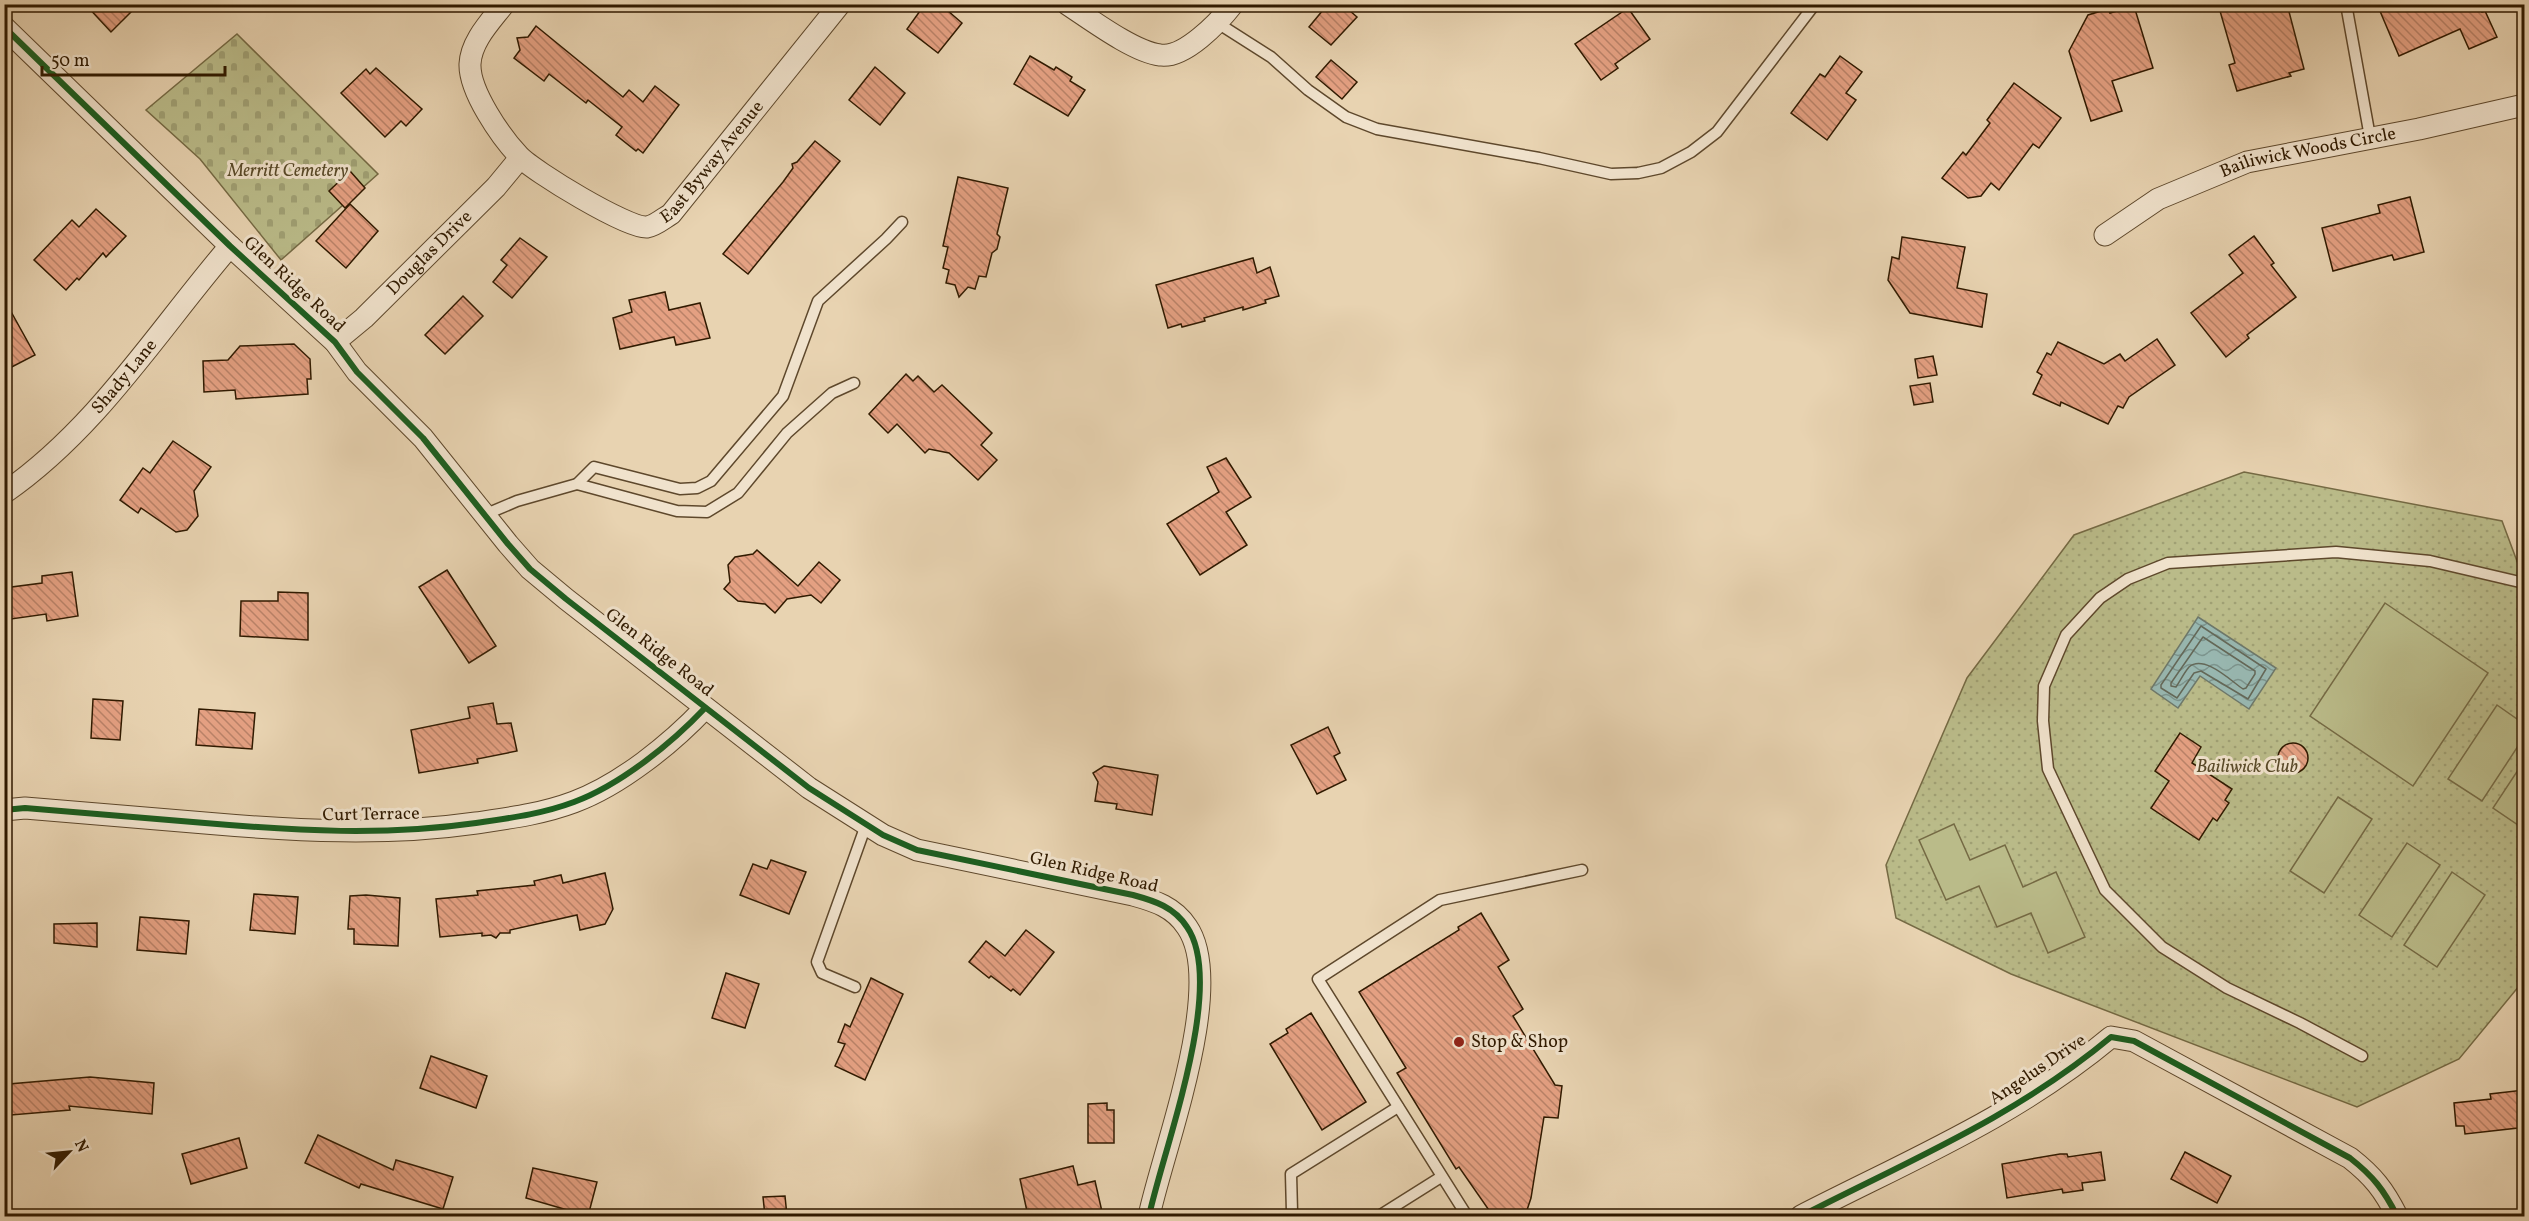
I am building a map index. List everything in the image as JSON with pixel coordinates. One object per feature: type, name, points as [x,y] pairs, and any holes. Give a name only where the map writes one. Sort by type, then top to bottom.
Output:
[{"type":"street","points":[[504,4],[478,38],[470,64],[478,95],[520,158]]},
{"type":"street","name":"East Byway Avenue","points":[[520,158],[604,212],[634,226],[649,227],[671,214],[692,185],[840,4]]},
{"type":"street","points":[[1067,4],[1133,45],[1159,56],[1172,54],[1190,46],[1233,4]]},
{"type":"street","name":"Glen Ridge Road","points":[[4,27],[230,246],[334,342],[357,372],[423,438],[530,569],[809,788],[866,825],[917,850],[1133,895],[1163,903],[1180,918],[1188,928],[1198,950],[1200,988],[1191,1057],[1178,1114],[1149,1216]]},
{"type":"street","name":"Bailiwick Woods Circle","points":[[2105,235],[2158,199],[2247,162],[2419,129],[2524,105]]},
{"type":"street","name":"Douglas Drive","points":[[334,342],[364,318],[496,188],[520,158]]},
{"type":"street","name":"Shady Lane","points":[[4,493],[62,447],[138,362],[230,246]]},
{"type":"street","name":"Curt Terrace","points":[[4,810],[25,808],[308,832],[385,832],[448,827],[536,814],[607,787],[688,726],[705,708]]},
{"type":"street","name":"Angelus Drive","points":[[1801,1216],[1924,1156],[2009,1110],[2046,1087],[2111,1037],[2134,1041],[2350,1158],[2372,1175],[2387,1196],[2397,1216]]},
{"type":"lane","points":[[1216,22],[1271,57],[1308,90],[1346,117],[1367,125],[1620,174],[1661,168],[1691,152],[1717,132],[1815,4]]},
{"type":"lane","points":[[2346,4],[2370,137]]},
{"type":"lane","points":[[484,515],[517,501],[577,483],[594,466],[680,489],[697,488],[711,481],[783,396],[818,301],[902,222]]},
{"type":"lane","points":[[577,483],[677,511],[707,512],[738,493],[787,433],[832,393],[854,382]]},
{"type":"lane","points":[[2362,1056],[2227,988],[2162,947],[2105,890],[2048,769],[2043,722],[2044,686],[2066,634],[2100,598],[2128,579],[2168,562],[2336,552],[2430,561],[2524,583]]},
{"type":"lane","points":[[855,987],[822,973],[817,962],[866,825]]},
{"type":"lane","points":[[1467,1216],[1318,978],[1440,900],[1582,870]]},
{"type":"lane","points":[[1280,1216],[1294,1214],[1291,1174],[1398,1107]]},
{"type":"lane","points":[[1379,1216],[1442,1177]]},
{"type":"green space","name":"Merritt Cemetery","points":[[237,34],[378,174],[281,260],[200,159],[146,110]]},
{"type":"green space","name":"Bailiwick Club","points":[[2244,472],[2502,521],[2524,580],[2524,980],[2459,1059],[2357,1107],[2011,974],[1896,918],[1886,865],[1967,678],[2074,535]]},
{"type":"green space","points":[[2385,603],[2488,673],[2413,786],[2310,716]]},
{"type":"green space","points":[[2497,705],[2524,724],[2524,737],[2482,801],[2448,779]]},
{"type":"green space","points":[[2524,761],[2524,829],[2493,808]]},
{"type":"green space","points":[[2338,797],[2372,819],[2324,893],[2290,871]]},
{"type":"green space","points":[[1954,824],[1970,860],[2005,845],[2023,887],[2056,872],[2085,937],[2048,953],[2031,913],[1997,927],[1979,886],[1946,900],[1919,840]]},
{"type":"green space","points":[[2407,843],[2440,865],[2392,937],[2359,915]]},
{"type":"green space","points":[[2452,872],[2485,895],[2437,967],[2404,945]]},
{"type":"water","points":[[2198,617],[2276,668],[2249,709],[2200,676],[2178,708],[2151,689]]},
{"type":"building","points":[[85,4],[139,4],[111,32]]},
{"type":"building","points":[[925,4],[940,4],[962,23],[938,53],[907,29]]},
{"type":"building","points":[[1328,4],[1342,4],[1357,17],[1331,45],[1309,27]]},
{"type":"building","points":[[2218,4],[2287,4],[2304,69],[2289,73],[2291,76],[2237,91],[2229,65],[2235,63]]},
{"type":"building","points":[[2377,4],[2479,4],[2482,12],[2485,11],[2497,37],[2469,49],[2460,29],[2399,56]]},
{"type":"building","points":[[2134,6],[2153,68],[2112,81],[2122,111],[2091,121],[2069,51],[2088,15],[2108,9],[2110,13]]},
{"type":"building","points":[[1628,8],[1650,39],[1615,64],[1618,68],[1601,80],[1575,44]]},
{"type":"building","points":[[536,26],[623,97],[629,90],[643,102],[655,86],[679,105],[643,153],[638,149],[636,151],[616,135],[622,127],[588,100],[586,103],[549,74],[544,81],[514,58],[520,50],[517,38],[528,37]]},
{"type":"building","points":[[1030,56],[1054,70],[1056,67],[1072,77],[1070,81],[1085,90],[1068,116],[1014,84]]},
{"type":"building","points":[[1840,56],[1862,72],[1846,93],[1856,100],[1827,140],[1791,113],[1820,74],[1825,77]]},
{"type":"building","points":[[1331,60],[1357,82],[1342,99],[1316,77]]},
{"type":"building","points":[[875,67],[905,93],[880,125],[849,100]]},
{"type":"building","points":[[376,68],[422,109],[406,126],[401,121],[385,137],[341,93],[366,69],[370,74]]},
{"type":"building","points":[[2014,83],[2061,118],[2039,148],[2033,144],[1999,190],[1991,183],[1981,196],[1968,198],[1942,178],[1963,152],[1966,155],[1990,123],[1987,120]]},
{"type":"building","points":[[815,141],[840,161],[748,274],[723,254],[783,182],[793,168],[792,164],[797,162]]},
{"type":"building","points":[[350,171],[365,188],[345,208],[329,191]]},
{"type":"building","points":[[958,177],[1008,188],[997,234],[1000,237],[997,249],[992,253],[986,277],[979,276],[975,289],[968,287],[959,297],[955,285],[946,283],[949,270],[943,268],[948,247],[943,246]]},
{"type":"building","points":[[2410,197],[2424,252],[2394,260],[2392,255],[2333,271],[2322,228],[2380,213],[2378,205]]},
{"type":"building","points":[[350,204],[378,231],[346,268],[316,241]]},
{"type":"building","points":[[96,209],[126,236],[106,257],[103,253],[79,280],[77,278],[66,290],[34,260],[72,220],[79,227]]},
{"type":"building","points":[[2254,236],[2274,263],[2271,265],[2296,297],[2247,335],[2249,338],[2226,357],[2191,313],[2243,273],[2229,255]]},
{"type":"building","points":[[1902,237],[1965,247],[1957,288],[1987,294],[1982,327],[1910,313],[1888,280],[1892,257],[1899,259]]},
{"type":"building","points":[[520,238],[547,257],[512,298],[493,282],[507,265],[501,260]]},
{"type":"building","points":[[1253,258],[1257,273],[1270,267],[1279,296],[1265,300],[1266,303],[1243,310],[1243,307],[1204,318],[1205,321],[1168,328],[1156,285]]},
{"type":"building","points":[[665,292],[669,310],[700,303],[710,338],[676,345],[674,337],[620,349],[613,318],[632,312],[629,300]]},
{"type":"building","points":[[463,296],[483,316],[445,354],[425,335]]},
{"type":"building","points":[[4,299],[35,355],[4,371]]},
{"type":"building","points":[[2157,339],[2175,365],[2129,397],[2123,408],[2118,406],[2108,424],[2061,402],[2060,406],[2033,394],[2042,375],[2037,372],[2047,353],[2051,355],[2058,342],[2104,364],[2120,354],[2125,361]]},
{"type":"building","points":[[294,344],[310,359],[311,379],[307,379],[308,394],[236,399],[235,390],[204,392],[203,361],[228,360],[240,346]]},
{"type":"building","points":[[1933,356],[1937,375],[1918,378],[1915,359]]},
{"type":"building","points":[[906,374],[913,381],[918,376],[934,392],[942,385],[992,433],[981,445],[997,460],[978,480],[949,453],[929,449],[925,453],[897,424],[888,433],[869,414]]},
{"type":"building","points":[[1930,383],[1933,402],[1914,405],[1910,386]]},
{"type":"building","points":[[173,441],[211,467],[194,491],[198,516],[187,530],[176,532],[141,508],[138,513],[120,500],[143,468],[150,473]]},
{"type":"building","points":[[1226,458],[1251,497],[1226,512],[1247,545],[1200,575],[1167,524],[1219,492],[1207,467]]},
{"type":"building","points":[[757,550],[798,586],[819,562],[840,580],[821,603],[811,595],[787,599],[775,613],[765,604],[738,601],[724,589],[730,582],[728,565],[735,557],[753,554]]},
{"type":"building","points":[[447,570],[496,646],[469,663],[419,587]]},
{"type":"building","points":[[72,572],[78,616],[47,621],[46,614],[4,620],[4,588],[42,583],[42,576]]},
{"type":"building","points":[[278,592],[308,593],[308,640],[240,636],[241,601],[278,601]]},
{"type":"building","points":[[93,699],[123,701],[120,740],[91,738]]},
{"type":"building","points":[[493,703],[497,724],[511,723],[517,751],[477,759],[478,763],[419,773],[411,730],[470,718],[468,707]]},
{"type":"building","points":[[199,709],[255,713],[252,749],[196,745]]},
{"type":"building","points":[[1328,727],[1340,753],[1334,756],[1346,780],[1317,794],[1291,745]]},
{"type":"building","points":[[2180,733],[2201,747],[2192,763],[2232,789],[2225,800],[2229,803],[2217,821],[2213,818],[2199,840],[2151,808],[2169,781],[2155,771]]},
{"type":"building","points":[[2293,743],[2304,747],[2308,758],[2304,769],[2293,773],[2282,769],[2278,758],[2282,747]]},
{"type":"building","points":[[1104,766],[1158,775],[1152,815],[1116,809],[1117,804],[1095,801],[1098,782],[1093,773]]},
{"type":"building","points":[[771,860],[806,872],[789,914],[740,895],[753,864],[767,869]]},
{"type":"building","points":[[605,873],[613,909],[605,924],[580,930],[577,915],[510,930],[510,933],[500,933],[496,938],[491,935],[482,936],[482,933],[440,937],[436,899],[478,895],[477,891],[535,885],[534,881],[561,875],[563,883]]},
{"type":"building","points":[[254,894],[298,897],[295,934],[250,930]]},
{"type":"building","points":[[350,896],[400,898],[398,946],[354,944],[354,929],[348,929]]},
{"type":"building","name":"Stop & Shop","points":[[1481,913],[1509,960],[1498,967],[1523,1009],[1513,1016],[1555,1085],[1562,1086],[1558,1118],[1544,1117],[1531,1198],[1525,1216],[1493,1216],[1459,1167],[1456,1169],[1397,1073],[1406,1068],[1359,992],[1459,930],[1458,927]]},
{"type":"building","points":[[140,917],[189,921],[186,954],[137,950]]},
{"type":"building","points":[[97,923],[97,947],[54,943],[54,924]]},
{"type":"building","points":[[1026,930],[1054,952],[1020,995],[991,976],[989,978],[969,962],[986,941],[1005,956]]},
{"type":"building","points":[[726,973],[759,984],[745,1028],[712,1018]]},
{"type":"building","points":[[871,978],[903,994],[865,1080],[835,1066],[845,1044],[838,1042],[845,1024],[850,1027]]},
{"type":"building","points":[[1311,1013],[1366,1102],[1322,1130],[1270,1044],[1288,1033],[1286,1029]]},
{"type":"building","points":[[431,1056],[487,1076],[476,1108],[420,1088]]},
{"type":"building","points":[[90,1077],[154,1083],[152,1114],[69,1106],[70,1110],[11,1115],[9,1084]]},
{"type":"building","points":[[2524,1090],[2524,1126],[2465,1134],[2464,1126],[2456,1126],[2454,1103],[2491,1099],[2490,1094]]},
{"type":"building","points":[[1107,1103],[1107,1110],[1114,1110],[1114,1143],[1088,1143],[1088,1104]]},
{"type":"building","points":[[318,1135],[393,1170],[396,1160],[453,1177],[443,1209],[361,1184],[359,1188],[305,1163]]},
{"type":"building","points":[[239,1138],[247,1168],[191,1184],[182,1154]]},
{"type":"building","points":[[2101,1152],[2105,1180],[2082,1183],[2083,1190],[2063,1193],[2062,1189],[2007,1198],[2002,1164],[2060,1154],[2067,1154],[2068,1157]]},
{"type":"building","points":[[2185,1152],[2231,1176],[2217,1203],[2171,1179]]},
{"type":"building","points":[[1073,1166],[1078,1185],[1095,1181],[1103,1216],[1028,1216],[1020,1179]]},
{"type":"building","points":[[533,1168],[597,1182],[588,1216],[526,1198]]},
{"type":"building","points":[[785,1196],[787,1216],[765,1216],[763,1197]]},
{"type":"cycle path","points":[[4,27],[230,246],[335,342],[357,372],[423,438],[530,569],[809,788],[883,835],[917,850],[1133,895],[1163,906],[1182,920],[1197,953],[1200,987],[1196,1027],[1178,1111],[1149,1216]]},
{"type":"cycle path","points":[[4,810],[25,808],[239,826],[341,831],[408,830],[476,823],[550,810],[591,795],[644,762],[705,708]]},
{"type":"cycle path","points":[[1801,1216],[1922,1156],[1999,1114],[2075,1065],[2111,1037],[2134,1041],[2350,1158],[2377,1184],[2397,1216]]},
{"type":"place","name":"Stop & Shop","points":[[1459,1042]]}]
